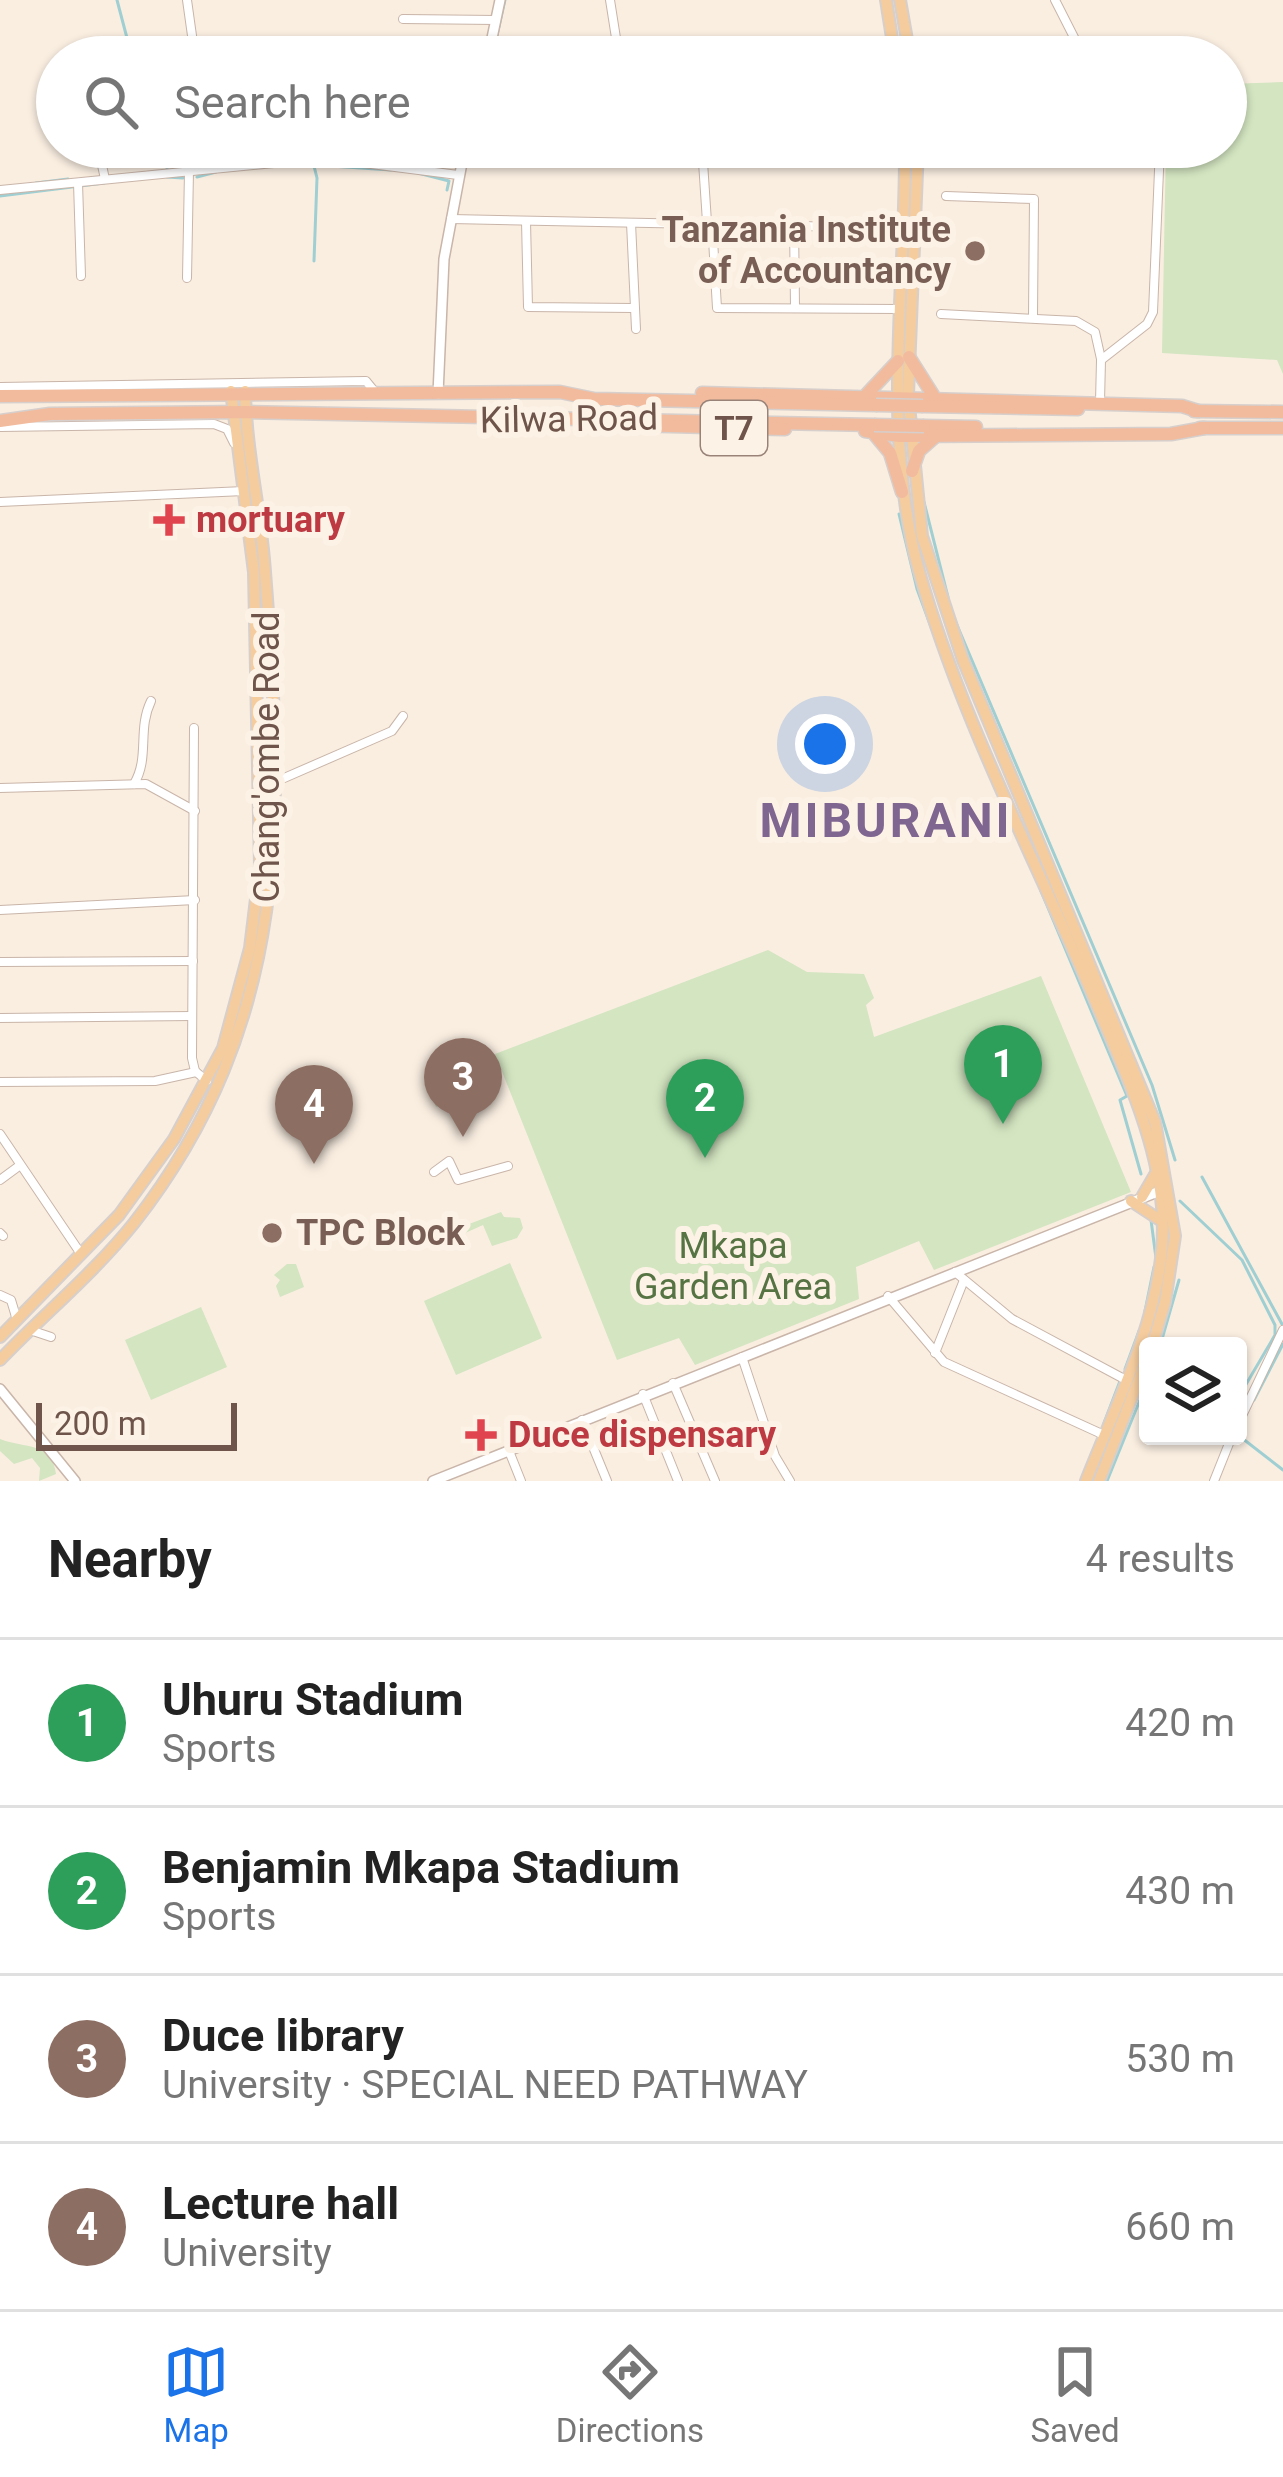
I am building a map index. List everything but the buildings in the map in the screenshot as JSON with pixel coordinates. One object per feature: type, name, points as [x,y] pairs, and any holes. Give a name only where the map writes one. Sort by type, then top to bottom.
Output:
[{"type":"highway","points":[[871,400],[903,359],[928,401]]},
{"type":"highway","name":"Kilwa Road","points":[[0,392],[560,392],[594,399],[928,401],[1283,412]]},
{"type":"highway","name":"T7","points":[[871,400],[902,395],[928,401],[1100,402],[1198,411]]},
{"type":"highway","name":"Kilwa Road","points":[[0,424],[50,414],[260,412],[558,423],[606,416],[869,428],[1283,428]]},
{"type":"highway","points":[[869,428],[884,441],[902,492]]},
{"type":"highway","name":"T7","points":[[869,428],[904,436],[1171,434],[1204,428]]},
{"type":"highway","points":[[912,471],[919,451],[937,436]]},
{"type":"main road","points":[[886,0],[892,36]]},
{"type":"main road","points":[[900,0],[906,36]]},
{"type":"main road","points":[[903,359],[904,168]]},
{"type":"main road","points":[[917,168],[903,359],[902,492],[935,620],[1130,1085],[1165,1189],[1151,1307],[1086,1481]]},
{"type":"main road","name":"Chang'ombe Road","points":[[0,1336],[145,1183],[208,1081],[230,1028],[259,883],[254,572],[238,391]]},
{"type":"main road","points":[[217,412],[241,433],[260,412]]},
{"type":"main road","name":"Chang'ombe Road","points":[[0,1360],[86,1277],[137,1218],[185,1149],[231,1060],[267,926],[273,783],[265,567],[241,433]]},
{"type":"main road","points":[[904,436],[922,536],[944,612],[1125,1040],[1155,1122],[1173,1263],[1154,1337]]},
{"type":"main road","points":[[1156,1172],[1136,1199],[1162,1222]]},
{"type":"main road","points":[[1099,1481],[1139,1379]]},
{"type":"street","points":[[187,0],[192,36]]},
{"type":"street","points":[[493,36],[500,0]]},
{"type":"street","points":[[610,0],[616,36]]},
{"type":"street","points":[[1055,0],[1073,36]]},
{"type":"street","points":[[403,19],[496,20]]},
{"type":"street","points":[[103,168],[105,179]]},
{"type":"street","points":[[0,190],[217,168]]},
{"type":"street","points":[[398,168],[458,176]]},
{"type":"street","points":[[438,394],[451,219],[460,168]]},
{"type":"street","points":[[704,168],[716,308],[901,309]]},
{"type":"street","points":[[1101,360],[1148,324],[1153,312],[1159,168]]},
{"type":"street","points":[[187,278],[189,171]]},
{"type":"street","points":[[78,183],[81,276]]},
{"type":"street","points":[[946,196],[1034,199],[1033,316]]},
{"type":"street","points":[[451,219],[893,228]]},
{"type":"street","points":[[526,221],[528,307],[633,308]]},
{"type":"street","points":[[631,223],[636,329]]},
{"type":"street","points":[[794,224],[795,307]]},
{"type":"street","points":[[941,314],[1033,316],[1090,327],[1101,360],[1100,402]]},
{"type":"street","points":[[0,392],[279,379],[366,381],[375,392]]},
{"type":"street","points":[[0,424],[214,424],[227,429],[241,460]]},
{"type":"street","points":[[0,502],[247,491]]},
{"type":"street","points":[[134,784],[143,765],[140,729],[151,701]]},
{"type":"street","points":[[273,783],[394,730],[403,716]]},
{"type":"street","points":[[194,728],[192,1058],[208,1081]]},
{"type":"street","points":[[0,788],[134,784],[162,788],[196,812]]},
{"type":"street","points":[[0,910],[195,899]]},
{"type":"street","points":[[0,962],[193,961]]},
{"type":"street","points":[[172,1017],[193,999]]},
{"type":"street","points":[[0,1018],[192,1016]]},
{"type":"street","points":[[0,1082],[155,1081],[198,1071]]},
{"type":"street","points":[[0,1134],[81,1255]]},
{"type":"street","points":[[434,1172],[449,1161],[458,1180],[467,1180],[508,1166]]},
{"type":"street","points":[[0,1180],[19,1166]]},
{"type":"street","points":[[433,1481],[889,1296],[959,1276],[1165,1189]]},
{"type":"street","points":[[935,1353],[959,1276]]},
{"type":"street","points":[[959,1276],[1012,1319],[1126,1380]]},
{"type":"street","points":[[0,1294],[11,1300],[17,1320]]},
{"type":"street","points":[[889,1296],[935,1353],[959,1370],[1104,1435]]},
{"type":"street","points":[[28,1330],[51,1337]]},
{"type":"street","points":[[1247,1405],[1283,1331]]},
{"type":"street","points":[[741,1355],[775,1456],[790,1481]]},
{"type":"street","points":[[673,1382],[715,1481]]},
{"type":"street","points":[[0,1389],[75,1481]]},
{"type":"street","points":[[644,1394],[678,1481]]},
{"type":"street","points":[[582,1420],[608,1481]]},
{"type":"street","points":[[1214,1481],[1228,1445]]},
{"type":"street","points":[[509,1450],[521,1481]]},
{"type":"green space","points":[[1283,82],[1283,374],[1277,360],[1162,353],[1166,168],[1247,168],[1247,83]]},
{"type":"green space","name":"Mkapa Garden Area","points":[[768,950],[807,972],[864,974],[874,998],[866,1005],[874,1037],[1041,976],[1131,1192],[934,1270],[919,1241],[856,1267],[859,1299],[695,1365],[679,1338],[617,1360],[495,1054]]},
{"type":"green space","points":[[427,1083],[463,1083],[468,1094],[436,1107]]},
{"type":"green space","points":[[501,1212],[504,1217],[520,1218],[523,1228],[517,1238],[492,1246],[483,1225],[456,1237],[453,1230]]},
{"type":"green space","points":[[510,1263],[542,1338],[456,1375],[424,1301]]},
{"type":"green space","points":[[287,1264],[296,1264],[304,1287],[280,1297],[276,1286],[280,1280],[274,1275]]},
{"type":"green space","points":[[201,1307],[227,1367],[151,1400],[125,1340]]},
{"type":"green space","points":[[0,1439],[43,1451],[56,1474],[39,1481],[40,1468],[32,1458],[14,1464],[0,1451]]},
{"type":"waterway","points":[[117,0],[126,36]]},
{"type":"waterway","points":[[497,36],[505,0]]},
{"type":"waterway","points":[[314,168],[314,261]]},
{"type":"waterway","points":[[361,168],[391,170]]},
{"type":"waterway","points":[[197,177],[216,172]]},
{"type":"waterway","points":[[418,173],[449,181],[447,190]]},
{"type":"waterway","points":[[167,177],[183,178]]},
{"type":"waterway","points":[[36,183],[68,179]]},
{"type":"waterway","points":[[0,196],[104,183]]},
{"type":"waterway","points":[[924,502],[948,597]]},
{"type":"waterway","points":[[899,514],[917,589],[954,689]]},
{"type":"waterway","points":[[954,618],[1152,1085],[1175,1160]]},
{"type":"waterway","points":[[1041,891],[1127,1096],[1120,1100],[1141,1174]]},
{"type":"waterway","points":[[1202,1177],[1283,1326]]},
{"type":"waterway","points":[[1180,1201],[1242,1260],[1275,1325],[1275,1335],[1247,1383]]},
{"type":"waterway","points":[[1151,1220],[1156,1258]]},
{"type":"waterway","points":[[1145,1311],[1154,1267]]},
{"type":"waterway","points":[[1163,1337],[1179,1280]]},
{"type":"waterway","points":[[1125,1369],[1139,1331]]},
{"type":"waterway","points":[[1254,1400],[1283,1344]]},
{"type":"waterway","points":[[1104,1423],[1120,1381]]},
{"type":"waterway","points":[[1107,1481],[1139,1402]]},
{"type":"waterway","points":[[1247,1442],[1283,1470]]},
{"type":"place","name":"Tanzania Institute of Accountancy","points":[[975,251]]},
{"type":"place","name":"mortuary","points":[[169,520]]},
{"type":"place","name":"Uhuru Stadium","points":[[1003,1124]]},
{"type":"place","name":"Duce library","points":[[463,1137]]},
{"type":"place","name":"Benjamin Mkapa Stadium","points":[[705,1158]]},
{"type":"place","name":"Lecture hall","points":[[314,1164]]},
{"type":"place","name":"TPC Block","points":[[272,1233]]},
{"type":"place","name":"Duce dispensary","points":[[481,1435]]},
{"type":"district","name":"MIBURANI","points":[[886,820]]}]
